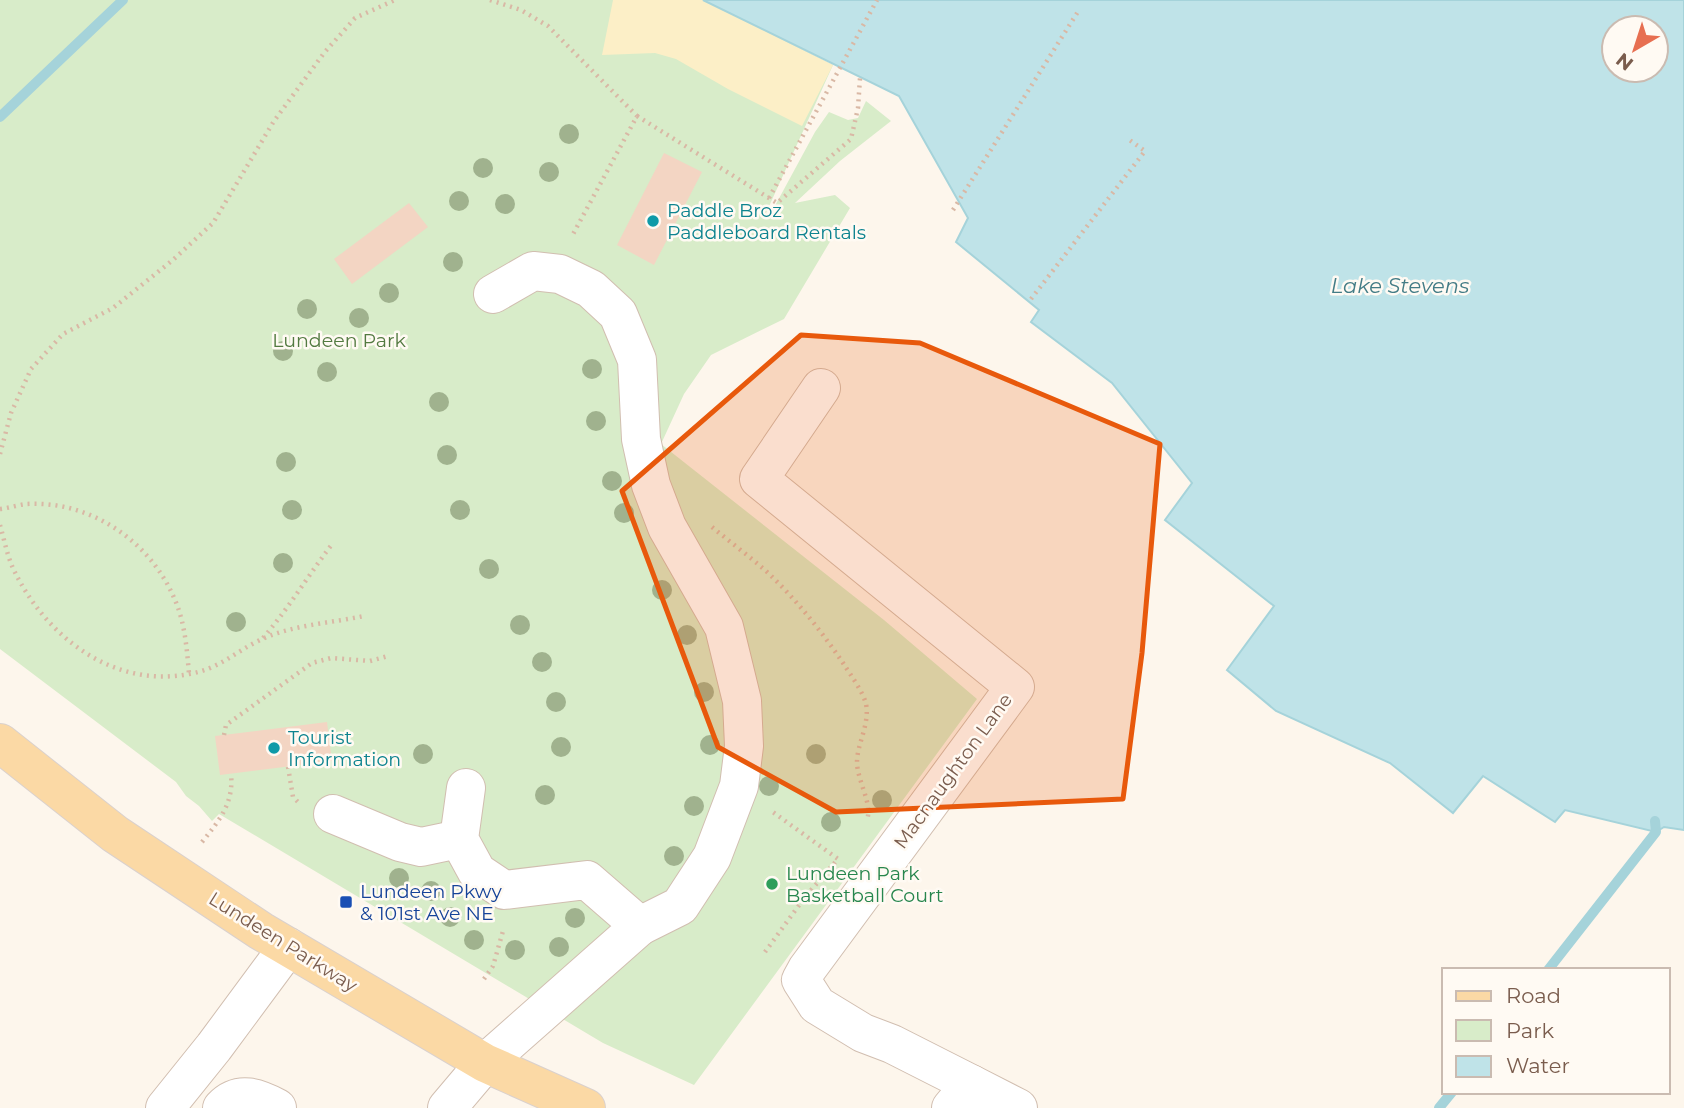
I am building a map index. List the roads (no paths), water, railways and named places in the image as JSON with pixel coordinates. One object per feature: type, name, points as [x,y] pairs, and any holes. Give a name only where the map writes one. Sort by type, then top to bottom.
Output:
[{"type":"main road","name":"Lundeen Parkway","points":[[0,744],[115,834],[288,947],[485,1063],[586,1108]]},
{"type":"street","points":[[447,1108],[485,1063],[640,926],[680,906],[712,857],[739,786],[744,746],[742,701],[724,627],[667,527],[651,485],[641,439],[637,360],[618,314],[591,289],[559,274],[533,271],[492,294]]},
{"type":"street","name":"Macnaughton Lane","points":[[821,388],[759,479],[1015,687],[801,979],[817,1005],[863,1033],[892,1044],[961,1096]]},
{"type":"street","points":[[466,788],[460,839],[477,872],[504,890],[587,880],[640,926]]},
{"type":"street","points":[[334,814],[400,842],[421,847],[460,839]]},
{"type":"street","points":[[165,1108],[288,947]]},
{"type":"street","points":[[961,1096],[1018,1108]]},
{"type":"street","points":[[222,1108],[239,1097],[258,1098],[277,1108]]},
{"type":"water","name":"Lake Stevens","points":[[703,0],[1684,0],[1684,830],[1664,827],[1656,832],[1565,810],[1555,822],[1483,776],[1453,813],[1390,763],[1276,711],[1227,670],[1274,606],[1165,520],[1192,483],[1112,383],[1031,322],[1039,310],[956,242],[968,218],[899,96]]},
{"type":"waterway","points":[[0,117],[123,0]]},
{"type":"waterway","points":[[1550,968],[1656,832],[1655,821]]},
{"type":"waterway","points":[[1439,1108],[1450,1094]]},
{"type":"place","name":"Paddle Broz Paddleboard Rentals","points":[[653,221]]},
{"type":"place","name":"Tourist Information","points":[[274,748]]},
{"type":"place","name":"Lundeen Park Basketball Court","points":[[772,884]]},
{"type":"place","name":"Lundeen Pkwy & 101st Ave NE","points":[[346,902]]},
{"type":"park label","name":"Lundeen Park","points":[[339,340]]}]
